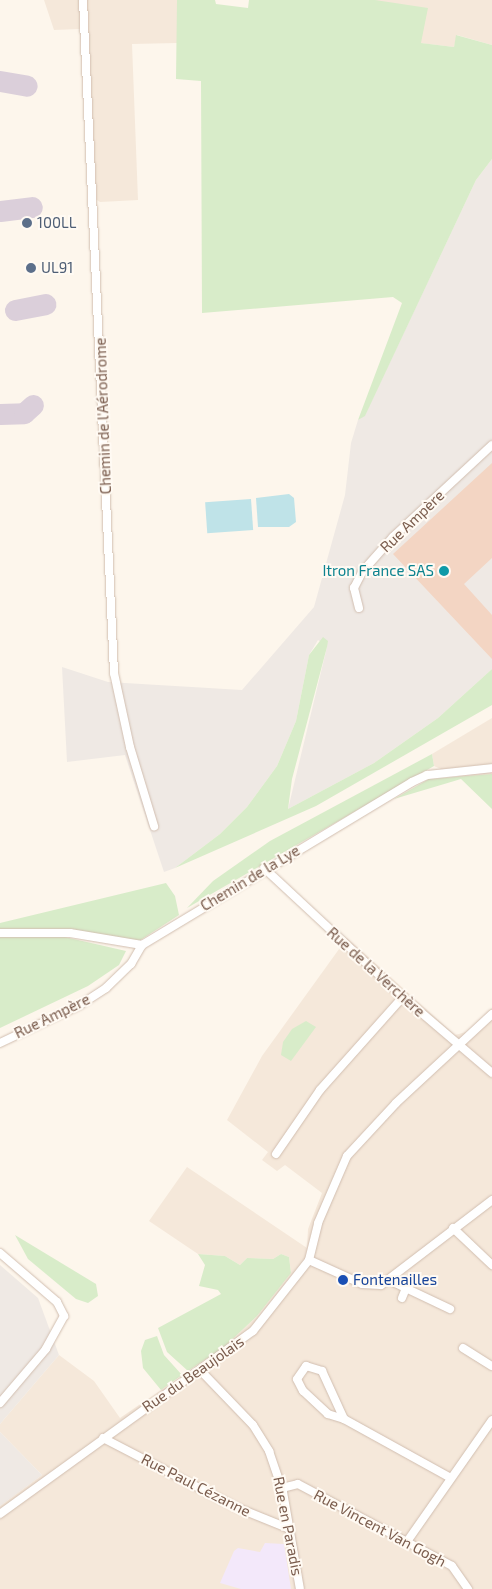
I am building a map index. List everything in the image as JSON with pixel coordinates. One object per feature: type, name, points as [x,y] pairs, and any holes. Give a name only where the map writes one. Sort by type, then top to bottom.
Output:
[{"type":"street","name":"Chemin de l'Aérodrome","points":[[83,0],[114,674],[130,747],[154,826]]},
{"type":"street","name":"Rue Ampère","points":[[359,608],[354,588],[362,572],[393,537],[492,444]]},
{"type":"street","name":"Chemin de la Lye","points":[[142,945],[264,868],[427,775],[492,768]]},
{"type":"street","name":"Rue de la Verchère","points":[[264,868],[457,1046],[492,1073]]},
{"type":"street","points":[[0,933],[70,933],[122,945],[142,945]]},
{"type":"street","name":"Rue Ampère","points":[[0,1043],[80,1006],[106,988],[131,964],[142,945]]},
{"type":"street","points":[[276,1154],[320,1090],[403,997]]},
{"type":"street","name":"Rue du Beaujolais","points":[[0,1514],[253,1331],[309,1260],[318,1223],[347,1156],[370,1128],[492,1014]]},
{"type":"street","points":[[309,1260],[362,1284],[375,1286],[392,1278],[453,1228],[492,1200]]},
{"type":"street","points":[[453,1228],[492,1265]]},
{"type":"street","points":[[0,1253],[57,1302],[64,1316],[51,1343],[0,1403]]},
{"type":"street","points":[[392,1278],[406,1288],[450,1309]]},
{"type":"street","points":[[402,1298],[406,1288]]},
{"type":"street","points":[[463,1348],[492,1366]]},
{"type":"street","points":[[344,1419],[322,1371],[311,1364],[301,1369],[297,1379],[303,1391],[328,1414],[344,1419],[451,1478]]},
{"type":"street","name":"Rue en Paradis","points":[[200,1370],[253,1425],[269,1451],[282,1488],[300,1589]]},
{"type":"street","points":[[406,1543],[492,1420]]},
{"type":"street","name":"Rue Paul Cézanne","points":[[103,1438],[238,1508],[290,1529]]},
{"type":"street","name":"Rue Vincent Van Gogh","points":[[282,1488],[298,1484],[452,1566],[468,1589]]},
{"type":"shaded area","points":[[44,0],[177,0],[177,43],[132,44],[138,200],[100,202],[89,195],[80,29],[54,30]]},
{"type":"shaded area","points":[[375,0],[492,0],[492,45],[457,35],[454,47],[420,43]]},
{"type":"shaded area","points":[[492,159],[492,669],[438,718],[374,763],[288,809],[327,647],[318,640],[309,655],[296,721],[277,766],[247,807],[220,834],[175,868],[164,872],[125,755],[67,762],[62,667],[108,682],[242,690],[314,607],[345,495],[351,443],[358,420],[365,415],[476,180]]},
{"type":"shaded area","points":[[492,718],[492,774],[461,778],[434,766],[432,754]]},
{"type":"shaded area","points":[[347,938],[455,1035],[466,1032],[492,1008],[492,1589],[0,1589],[0,1506],[42,1475],[0,1432],[0,1424],[59,1355],[94,1381],[120,1418],[224,1347],[257,1316],[291,1273],[289,1257],[281,1254],[273,1259],[247,1258],[240,1265],[225,1256],[198,1254],[149,1221],[187,1167],[307,1248],[308,1229],[322,1193],[285,1165],[277,1171],[262,1160],[268,1152],[227,1120],[262,1056]]},
{"type":"shaded area","points":[[0,1265],[38,1298],[59,1355],[0,1424]]},
{"type":"shaded area","points":[[0,1432],[42,1475],[0,1506]]},
{"type":"shaded area","points":[[265,1543],[284,1544],[291,1589],[241,1589],[220,1583],[234,1551],[238,1548],[260,1552]]},
{"type":"green space","points":[[177,0],[215,0],[216,4],[248,8],[249,0],[375,0],[428,8],[421,43],[454,47],[456,35],[492,45],[492,159],[476,180],[365,416],[358,420],[402,303],[393,297],[202,313],[201,81],[176,79]]},
{"type":"green space","points":[[323,637],[328,641],[327,647],[292,779],[288,809],[374,763],[438,718],[492,669],[492,705],[316,806],[175,868],[220,834],[247,807],[277,766],[296,721],[309,655]]},
{"type":"green space","points":[[432,754],[434,766],[187,908],[213,881],[270,841]]},
{"type":"green space","points":[[492,774],[492,809],[461,779],[394,799],[429,779]]},
{"type":"green space","points":[[166,883],[175,896],[179,915],[139,941],[71,929],[0,929],[0,923]]},
{"type":"green space","points":[[28,934],[65,937],[126,951],[119,965],[88,986],[0,1028],[0,937]]},
{"type":"green space","points":[[306,1021],[316,1027],[291,1061],[281,1055],[283,1042],[292,1029]]},
{"type":"green space","points":[[15,1235],[96,1284],[98,1296],[88,1303],[76,1299],[28,1259]]},
{"type":"green space","points":[[198,1254],[225,1256],[240,1265],[247,1258],[273,1259],[281,1254],[289,1257],[291,1273],[257,1316],[224,1347],[188,1371],[167,1352],[158,1328],[221,1294],[218,1290],[199,1286],[205,1265]]},
{"type":"green space","points":[[157,1336],[164,1355],[182,1375],[161,1390],[143,1368],[141,1351],[145,1340]]},
{"type":"water","points":[[289,494],[294,498],[296,522],[289,527],[258,527],[256,498]]},
{"type":"water","points":[[251,499],[253,530],[207,533],[205,502]]},
{"type":"building","name":"Itron France SAS","points":[[492,463],[492,558],[464,584],[492,615],[492,659],[393,554]]},
{"type":"taxiway","points":[[0,81],[27,86]]},
{"type":"taxiway","points":[[0,211],[32,207]]},
{"type":"taxiway","points":[[15,310],[45,304]]},
{"type":"taxiway","points":[[0,414],[24,413],[33,405]]},
{"type":"place","name":"100LL","points":[[27,223]]},
{"type":"place","name":"UL91","points":[[31,268]]},
{"type":"place","name":"Itron France SAS","points":[[444,571]]},
{"type":"place","name":"Fontenailles","points":[[343,1280]]}]
